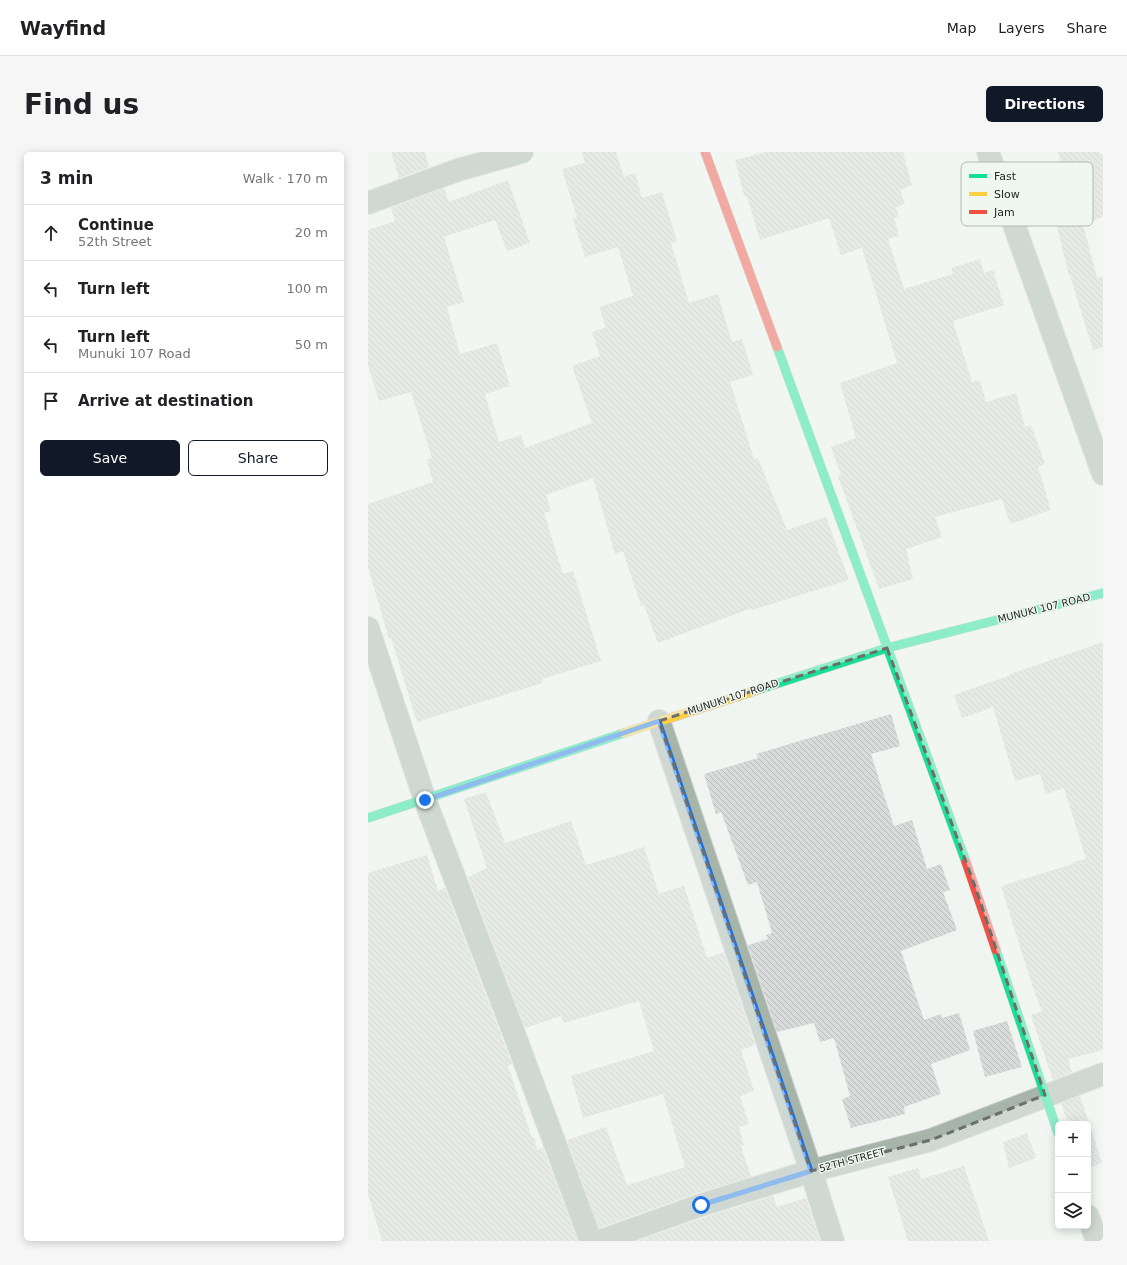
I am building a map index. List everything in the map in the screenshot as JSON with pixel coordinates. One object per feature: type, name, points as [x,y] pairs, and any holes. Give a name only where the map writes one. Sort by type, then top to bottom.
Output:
[{"type":"street","points":[[368,203],[458,170],[522,152]]},
{"type":"street","points":[[704,152],[976,889],[1055,1124]]},
{"type":"street","points":[[988,152],[992,162]]},
{"type":"street","points":[[1014,226],[1103,474]]},
{"type":"street","name":"MUNUKI 107 ROAD","points":[[368,818],[659,721],[887,648],[1103,593]]},
{"type":"street","points":[[368,628],[425,800],[591,1241]]},
{"type":"street","points":[[659,721],[811,1171],[833,1241]]},
{"type":"street","name":"52TH STREET","points":[[600,1241],[701,1205],[811,1171],[931,1140],[1103,1074]]},
{"type":"street","points":[[1091,1224],[1097,1241]]},
{"type":"highlighted area","points":[[887,648],[976,889],[1045,1095],[931,1140],[811,1171],[659,721]]},
{"type":"building","points":[[391,152],[425,152],[429,167],[399,178]]},
{"type":"building","points":[[582,152],[616,152],[624,177],[635,173],[642,198],[662,192],[677,241],[671,243],[689,303],[718,294],[732,342],[742,339],[753,375],[730,382],[754,459],[758,458],[787,530],[826,517],[849,580],[752,610],[752,608],[658,643],[644,605],[641,606],[623,551],[615,554],[593,478],[546,495],[551,511],[544,513],[563,574],[573,571],[601,661],[542,679],[543,683],[417,722],[391,638],[389,639],[368,567],[368,504],[433,482],[427,460],[432,458],[411,392],[379,401],[368,365],[368,230],[395,221],[391,208],[444,188],[449,202],[508,180],[530,243],[507,251],[495,220],[444,237],[464,302],[447,307],[460,354],[497,343],[510,386],[485,394],[499,442],[521,435],[525,448],[592,423],[572,366],[600,356],[592,332],[606,327],[599,307],[633,296],[618,247],[585,257],[573,219],[577,218],[562,169],[585,163]]},
{"type":"building","points":[[766,152],[903,152],[912,185],[900,190],[905,204],[896,207],[899,217],[894,218],[899,236],[888,239],[904,289],[953,274],[951,268],[980,259],[984,273],[993,270],[1004,305],[953,321],[972,382],[980,380],[986,402],[1016,393],[1025,427],[1031,425],[1045,464],[1038,467],[1051,510],[1010,524],[1002,499],[935,517],[942,537],[906,549],[913,579],[879,589],[838,476],[841,475],[831,447],[856,438],[840,383],[897,363],[862,248],[841,255],[829,218],[760,240],[747,196],[744,196],[735,160]]},
{"type":"building","points":[[1058,152],[1103,152],[1103,217],[1093,220],[1093,162],[1061,162]]},
{"type":"building","points":[[1057,226],[1084,226],[1097,278],[1103,276],[1103,347],[1093,350],[1069,276]]},
{"type":"building","points":[[1103,642],[1103,1050],[1068,1059],[1072,1072],[1053,1080],[1031,1015],[1042,1011],[1033,988],[1001,886],[1086,859],[1064,788],[1046,794],[1040,774],[1015,781],[993,707],[962,718],[954,695]]},
{"type":"building","points":[[891,714],[900,746],[871,754],[894,826],[912,820],[927,869],[941,864],[950,890],[943,892],[957,930],[901,951],[924,1020],[941,1014],[942,1018],[959,1013],[970,1050],[931,1064],[941,1094],[904,1107],[905,1114],[851,1128],[842,1099],[850,1096],[834,1038],[820,1042],[814,1023],[777,1032],[748,945],[768,939],[766,935],[772,933],[757,882],[748,885],[721,812],[716,814],[704,774],[758,758],[756,754]]},
{"type":"building","points":[[486,792],[505,843],[571,821],[586,865],[644,847],[659,894],[684,886],[707,958],[724,952],[755,1045],[741,1050],[754,1091],[740,1096],[749,1124],[739,1127],[744,1145],[741,1146],[751,1177],[697,1193],[599,1228],[567,1140],[606,1127],[627,1185],[685,1167],[663,1094],[583,1118],[571,1076],[654,1051],[639,1001],[564,1023],[561,1016],[525,1028],[468,877],[487,868],[464,799]]},
{"type":"building","points":[[427,855],[438,891],[445,888],[512,1064],[508,1066],[532,1138],[534,1137],[537,1150],[543,1148],[578,1241],[382,1241],[368,1194],[368,873]]},
{"type":"building","points":[[1007,1021],[1022,1067],[985,1077],[973,1031]]},
{"type":"building","points":[[1080,1096],[1088,1121],[1067,1121],[1061,1103]]},
{"type":"building","points":[[1091,1130],[1102,1163],[1091,1167]]},
{"type":"building","points":[[1027,1133],[1036,1158],[1009,1168],[1003,1142]]},
{"type":"building","points":[[964,1166],[989,1241],[908,1241],[888,1177],[918,1168],[921,1179]]},
{"type":"building","points":[[773,1196],[777,1207],[806,1198],[820,1241],[637,1241],[705,1217]]},
{"type":"traffic: fast","points":[[777,347],[966,862]]},
{"type":"traffic: fast","points":[[760,689],[887,648],[1103,593]]},
{"type":"traffic: fast","points":[[368,818],[624,733]]},
{"type":"traffic: fast","points":[[996,950],[1055,1124]]},
{"type":"traffic: slow","points":[[624,733],[760,689]]},
{"type":"traffic: jam","points":[[705,152],[777,347]]},
{"type":"traffic: jam","points":[[966,862],[996,950]]},
{"type":"route","points":[[425,800],[659,721],[811,1171],[701,1205]]}]
